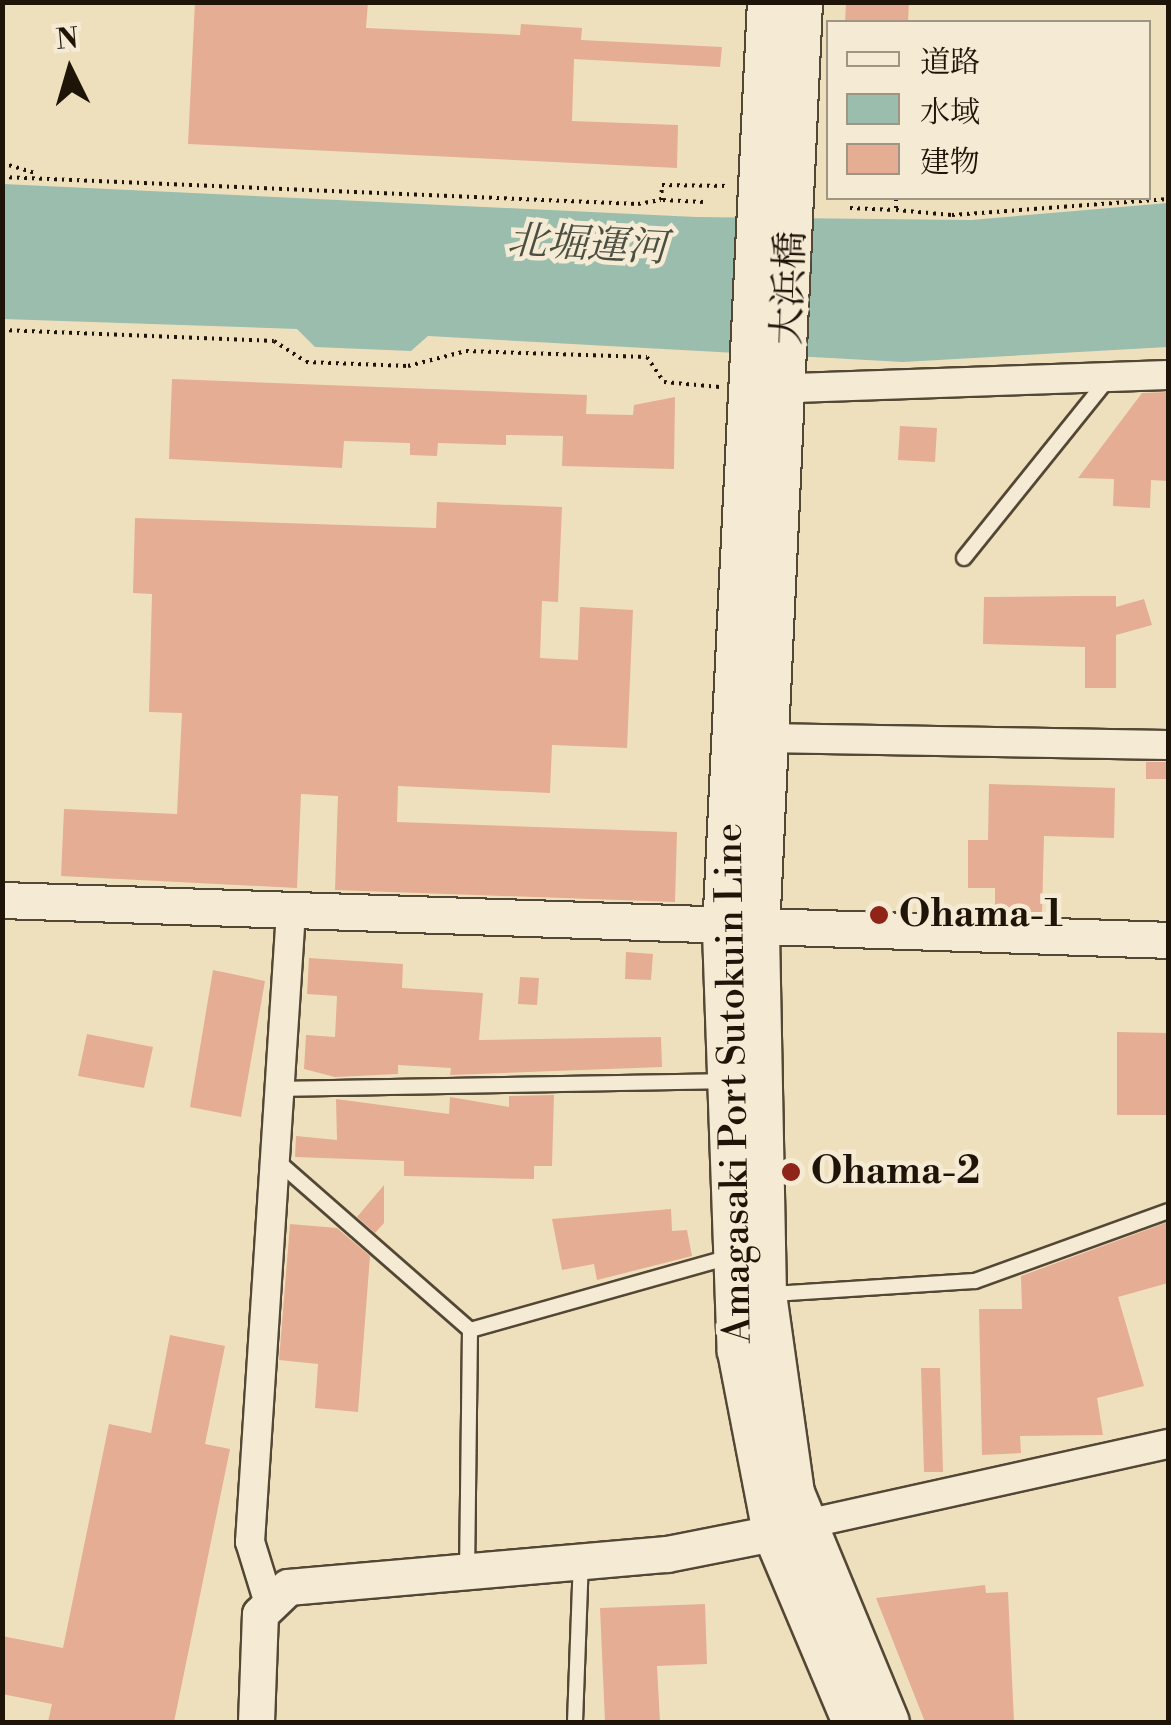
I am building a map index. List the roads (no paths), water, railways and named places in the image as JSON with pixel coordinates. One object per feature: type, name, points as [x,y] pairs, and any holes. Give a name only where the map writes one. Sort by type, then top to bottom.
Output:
[{"type":"main road","points":[[763,200],[768,2]]},
{"type":"main road","points":[[763,200],[802,2]]},
{"type":"main road","name":"大浜橋","points":[[763,200],[768,378]]},
{"type":"main road","name":"Amagasaki Port Sutokuin Line","points":[[768,378],[764,738],[728,1080],[734,1256],[746,1417],[789,1529],[852,1722]]},
{"type":"main road","name":"Amagasaki Port Sutokuin Line","points":[[768,378],[741,931],[775,1396],[789,1529],[889,1722]]},
{"type":"street","points":[[768,378],[1108,379],[1168,375]]},
{"type":"street","points":[[764,738],[1168,744]]},
{"type":"street","points":[[2,900],[741,931],[1168,940]]},
{"type":"street","points":[[256,1722],[268,1600],[250,1542],[282,1090],[290,912]]},
{"type":"street","points":[[268,1600],[288,1587],[581,1561],[789,1529],[1168,1444]]},
{"type":"lane","points":[[964,558],[1108,379]]},
{"type":"lane","points":[[282,1090],[728,1080]]},
{"type":"lane","points":[[276,1160],[470,1330],[467,1571]]},
{"type":"lane","points":[[766,1294],[975,1281],[1168,1210]]},
{"type":"lane","points":[[470,1330],[734,1256]]},
{"type":"lane","points":[[574,1722],[581,1561]]},
{"type":"water","name":"北堀運河","points":[[3,184],[696,217],[971,220],[1168,203],[1168,347],[903,362],[428,336],[411,351],[315,347],[297,329],[3,319]]},
{"type":"place","name":"Ohama-1","points":[[879,915]]},
{"type":"place","name":"Ohama-2","points":[[791,1172]]}]
